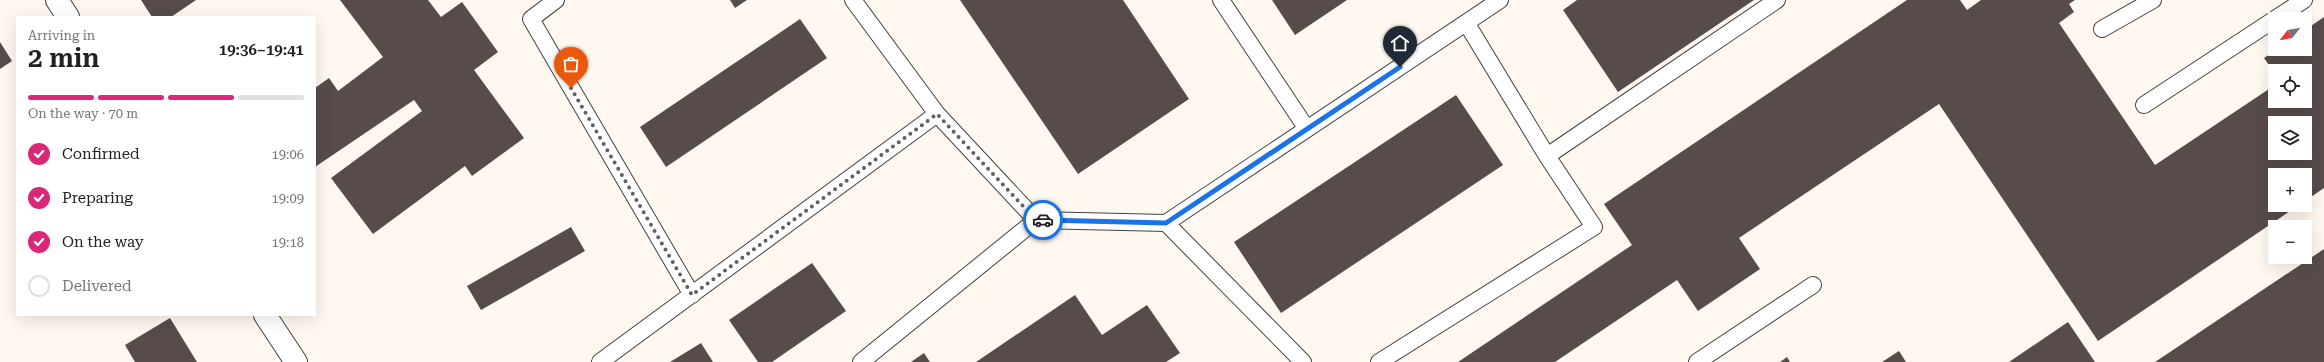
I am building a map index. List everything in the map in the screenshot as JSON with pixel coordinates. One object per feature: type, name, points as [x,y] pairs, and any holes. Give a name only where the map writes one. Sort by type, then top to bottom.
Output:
[{"type":"street","points":[[57,0],[67,16]]},
{"type":"street","points":[[266,316],[296,362]]},
{"type":"lane","points":[[556,0],[531,19],[692,295]]},
{"type":"lane","points":[[853,0],[937,114],[1036,220]]},
{"type":"lane","points":[[1221,0],[1307,129]]},
{"type":"lane","points":[[861,362],[1036,220],[1166,223],[1467,24],[1500,0]]},
{"type":"lane","points":[[1547,156],[1777,0]]},
{"type":"lane","points":[[2102,29],[2153,0]]},
{"type":"lane","points":[[2286,12],[2304,0]]},
{"type":"lane","points":[[1379,362],[1594,228],[1547,156],[1467,24]]},
{"type":"lane","points":[[2144,105],[2268,24]]},
{"type":"lane","points":[[600,362],[937,114]]},
{"type":"lane","points":[[1166,223],[1303,362]]},
{"type":"lane","points":[[1697,362],[1813,285]]},
{"type":"building","points":[[141,0],[196,0],[172,16],[151,16]]},
{"type":"building","points":[[340,0],[428,0],[441,17],[462,2],[498,52],[474,70],[524,138],[472,176],[465,166],[373,234],[331,178],[422,111],[414,100],[316,166],[316,87],[329,78],[338,91],[383,57]]},
{"type":"building","points":[[730,0],[747,0],[735,8]]},
{"type":"building","points":[[960,0],[1123,0],[1189,99],[1078,174]]},
{"type":"building","points":[[1272,0],[1347,0],[1295,35]]},
{"type":"building","points":[[1577,0],[1754,0],[1618,92],[1563,10]]},
{"type":"building","points":[[1907,0],[1960,0],[1967,10],[1981,0],[2075,0],[2069,4],[2074,12],[2059,23],[2155,165],[2268,90],[2268,108],[2312,108],[2312,64],[2268,64],[2264,58],[2268,55],[2312,56],[2312,25],[2324,17],[2324,188],[2312,196],[2312,168],[2268,168],[2268,212],[2289,212],[2277,220],[2268,220],[2268,226],[2098,341],[1939,104],[1739,238],[1760,269],[1698,311],[1677,280],[1555,362],[1458,362],[1632,245],[1604,204]]},
{"type":"building","points":[[800,19],[827,58],[666,167],[640,127]]},
{"type":"building","points":[[0,42],[12,61],[0,69]]},
{"type":"building","points":[[1456,95],[1503,165],[1281,313],[1234,242]]},
{"type":"building","points":[[571,227],[585,251],[481,310],[467,286]]},
{"type":"building","points":[[2324,249],[2324,362],[2155,362],[2302,264],[2312,264],[2312,257]]},
{"type":"building","points":[[812,263],[846,311],[772,362],[758,362],[729,320]]},
{"type":"building","points":[[1075,295],[1102,335],[1147,305],[1180,353],[1166,362],[976,362]]},
{"type":"building","points":[[170,318],[197,362],[135,362],[125,345]]},
{"type":"building","points":[[2068,322],[2095,362],[2009,362]]},
{"type":"building","points":[[701,343],[713,362],[670,362]]},
{"type":"building","points":[[1899,351],[1906,362],[1882,362]]},
{"type":"building","points":[[924,353],[930,362],[911,362]]},
{"type":"building","points":[[1787,357],[1790,362],[1780,362]]},
{"type":"way so far","points":[[571,88],[692,295],[937,114],[1036,220],[1043,220]]},
{"type":"route","points":[[1043,220],[1166,223],[1400,67]]}]
